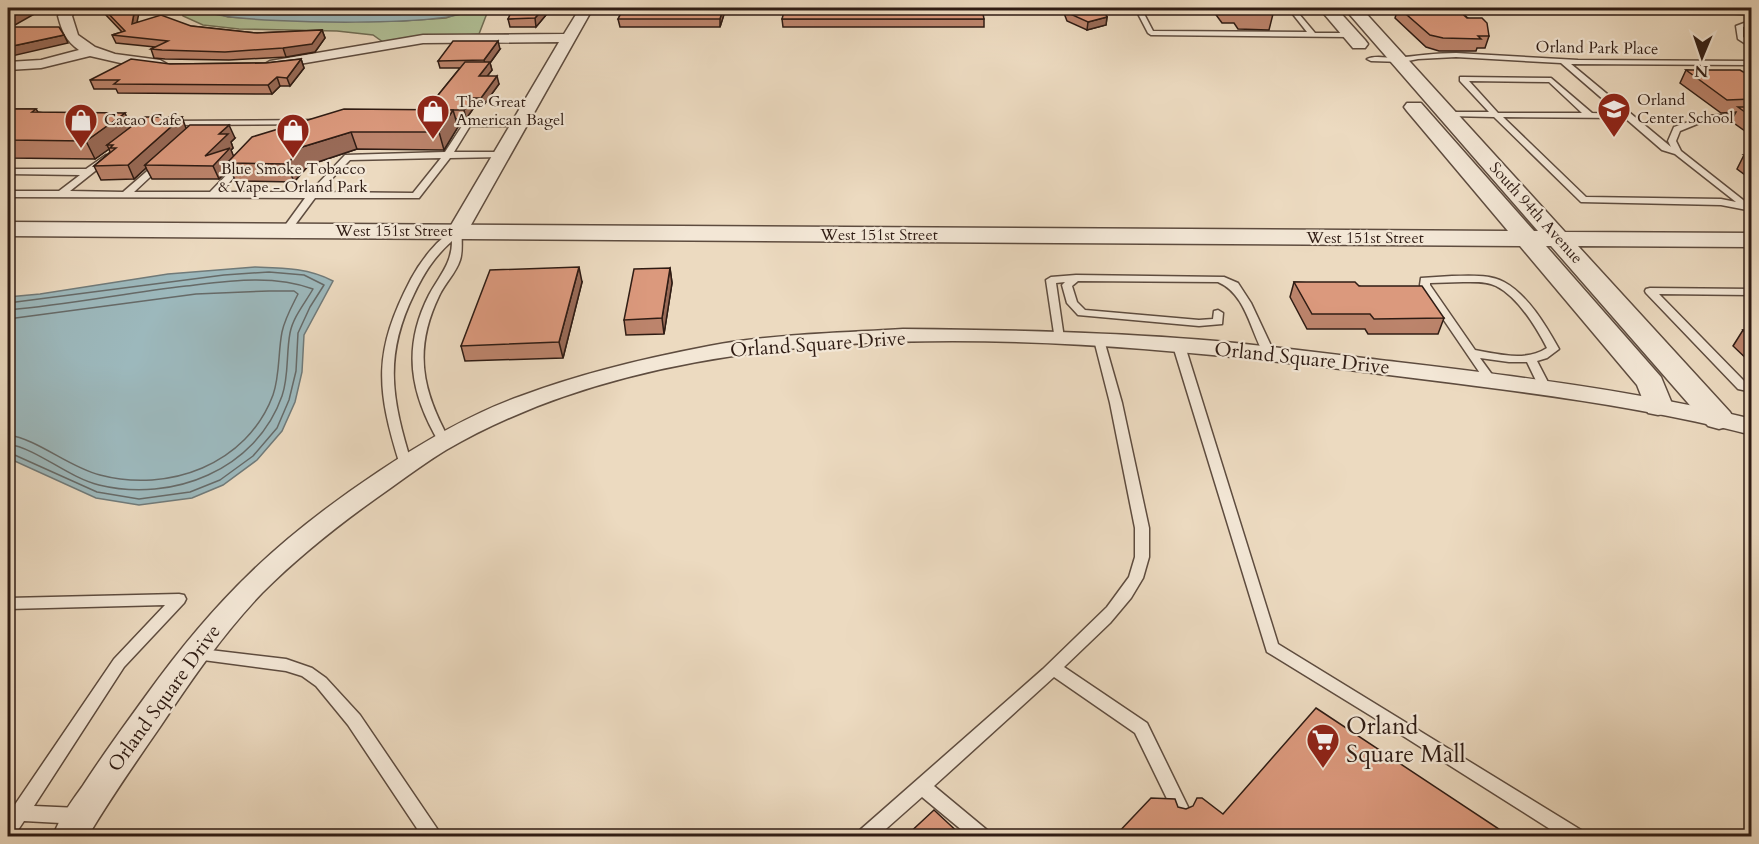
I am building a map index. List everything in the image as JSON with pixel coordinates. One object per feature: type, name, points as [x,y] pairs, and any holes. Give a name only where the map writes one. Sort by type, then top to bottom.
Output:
[{"type":"street","points":[[70,8],[65,16],[72,38],[92,51],[130,61],[174,66]]},
{"type":"street","points":[[457,232],[586,8]]},
{"type":"street","name":"South 94th Avenue","points":[[1327,8],[1563,278],[1651,383],[1658,406]]},
{"type":"street","name":"South 94th Avenue","points":[[1352,8],[1719,419]]},
{"type":"street","points":[[253,67],[291,63],[423,39],[568,38]]},
{"type":"street","points":[[8,66],[41,64],[92,51]]},
{"type":"street","name":"West 151st Street","points":[[8,229],[1752,240]]},
{"type":"street","points":[[1449,239],[1506,254],[1563,278]]},
{"type":"street","name":"Orland Square Drive","points":[[76,826],[192,654],[265,573],[345,507],[444,441],[524,403],[626,370],[714,352],[786,343],[878,337],[959,336],[1099,340],[1268,352],[1490,380],[1658,406],[1752,428]]},
{"type":"lane","points":[[1138,8],[1151,33],[1271,32],[1351,35]]},
{"type":"lane","points":[[1292,8],[1313,35]]},
{"type":"lane","points":[[1752,22],[1739,26],[1740,38],[1752,46]]},
{"type":"lane","name":"Orland Park Place","points":[[1371,58],[1422,63],[1505,63],[1514,59],[1752,63]]},
{"type":"lane","points":[[1563,61],[1665,148],[1678,152],[1749,207]]},
{"type":"lane","points":[[1735,63],[1752,75]]},
{"type":"lane","points":[[1590,116],[1551,80],[1463,79],[1496,115],[1584,200],[1721,202],[1749,207]]},
{"type":"lane","points":[[1448,114],[1628,116]]},
{"type":"lane","points":[[1678,152],[1672,141],[1677,129],[1706,118],[1752,115]]},
{"type":"lane","points":[[275,129],[283,121]]},
{"type":"lane","points":[[161,123],[330,122]]},
{"type":"lane","points":[[195,131],[204,123]]},
{"type":"lane","points":[[435,123],[518,124]]},
{"type":"lane","points":[[8,194],[416,196],[448,155],[468,123]]},
{"type":"lane","points":[[61,194],[115,152]]},
{"type":"lane","points":[[211,196],[251,154]]},
{"type":"lane","points":[[125,195],[169,155]]},
{"type":"lane","points":[[286,231],[312,195],[348,157],[500,156]]},
{"type":"lane","points":[[8,171],[88,172]]},
{"type":"lane","points":[[444,441],[430,419],[421,393],[417,374],[417,350],[427,309],[456,259],[457,232]]},
{"type":"lane","points":[[406,465],[397,439],[386,374],[391,333],[398,314],[428,259],[457,232]]},
{"type":"lane","points":[[1076,278],[1067,285],[1072,303],[1082,313],[1199,323],[1218,322],[1218,313]]},
{"type":"lane","points":[[1059,338],[1051,280],[1076,278],[1220,279],[1234,285],[1246,303],[1268,352]]},
{"type":"lane","points":[[1204,279],[1209,292]]},
{"type":"lane","points":[[1472,353],[1509,359],[1531,359],[1543,356],[1553,349],[1547,336],[1511,292],[1498,283],[1483,280],[1425,280],[1425,285],[1490,380]]},
{"type":"lane","points":[[1752,291],[1650,291],[1742,386],[1752,388]]},
{"type":"lane","points":[[866,837],[1053,668],[1112,610],[1132,585],[1142,565],[1144,548],[1116,402],[1099,340]]},
{"type":"lane","points":[[1179,345],[1272,648],[1359,699],[1412,735],[1575,837]]},
{"type":"lane","points":[[1531,359],[1545,388]]},
{"type":"lane","points":[[8,603],[179,599],[119,663],[17,813],[8,830]]},
{"type":"lane","points":[[192,654],[286,665],[307,672],[321,682],[354,720],[432,837]]},
{"type":"lane","points":[[1053,668],[1141,728],[1179,807],[1180,815]]},
{"type":"lane","points":[[922,786],[981,837]]},
{"type":"lane","points":[[17,813],[76,826]]},
{"type":"green space","points":[[180,8],[199,8],[228,17],[402,21],[446,18],[476,8],[489,8],[479,34],[383,42],[373,35],[337,31],[239,29],[203,25],[183,16]]},
{"type":"water","points":[[199,8],[476,8],[460,14],[432,19],[315,22],[218,15]]},
{"type":"water","points":[[255,267],[305,271],[333,281],[304,335],[302,372],[295,402],[282,431],[257,460],[223,485],[192,498],[139,505],[96,498],[8,458],[8,297],[168,274]]},
{"type":"building","points":[[8,8],[27,8],[8,19]]},
{"type":"building","points":[[103,8],[135,8],[132,24],[161,15],[191,26],[257,33],[322,30],[312,44],[283,48],[225,52],[151,49],[168,41],[112,35],[125,31]]},
{"type":"building","points":[[513,8],[544,8],[535,18],[508,19]]},
{"type":"building","points":[[624,8],[723,8],[720,19],[618,19]]},
{"type":"building","points":[[785,8],[982,8],[984,19],[782,19]]},
{"type":"building","points":[[1066,8],[1103,8],[1107,17],[1088,22],[1068,13]]},
{"type":"building","points":[[1237,8],[1268,8],[1273,14],[1241,14]]},
{"type":"building","points":[[1399,8],[1456,8],[1467,18],[1482,18],[1487,23],[1489,36],[1478,36],[1481,39],[1443,38],[1430,35]]},
{"type":"building","points":[[8,27],[59,27],[64,35],[8,47]]},
{"type":"building","points":[[453,41],[498,41],[484,60],[438,61]]},
{"type":"building","points":[[131,59],[170,64],[266,63],[301,59],[287,78],[277,77],[268,85],[114,84],[119,80],[90,80]]},
{"type":"building","points":[[465,62],[490,62],[479,76],[497,76],[481,98],[473,98],[464,110],[426,110]]},
{"type":"building","points":[[1686,70],[1740,70],[1752,77],[1752,99],[1727,100]]},
{"type":"building","points":[[1738,107],[1752,107],[1752,117]]},
{"type":"building","points":[[8,109],[36,109],[32,112],[125,113],[86,141],[8,140]]},
{"type":"building","points":[[344,109],[453,110],[439,132],[351,132],[302,147],[287,164],[228,162],[252,137]]},
{"type":"building","points":[[144,117],[182,117],[128,165],[94,166],[116,148],[110,148],[113,145],[107,145]]},
{"type":"building","points":[[190,125],[229,125],[219,134],[228,134],[205,156],[230,148],[213,166],[145,165]]},
{"type":"building","points":[[579,267],[559,342],[461,346],[490,270]]},
{"type":"building","points":[[670,268],[662,318],[624,320],[634,269]]},
{"type":"building","points":[[1294,282],[1355,282],[1359,286],[1422,286],[1444,318],[1374,319],[1370,314],[1312,314]]},
{"type":"building","points":[[1743,330],[1752,330],[1752,339]]},
{"type":"building","name":"Orland Square Mall","points":[[1316,708],[1511,837],[1114,837],[1151,798],[1175,799],[1178,807],[1186,809],[1193,806],[1197,798],[1202,798],[1223,814]]},
{"type":"building","points":[[934,810],[963,837],[905,837]]},
{"type":"place","name":"Orland Center School","points":[[1614,138]]},
{"type":"place","name":"The Great American Bagel","points":[[433,140]]},
{"type":"place","name":"Cacao Cafe","points":[[81,149]]},
{"type":"place","name":"Blue Smoke Tobacco & Vape - Orland Park","points":[[293,159]]},
{"type":"place","name":"Orland Square Mall","points":[[1323,769]]}]
